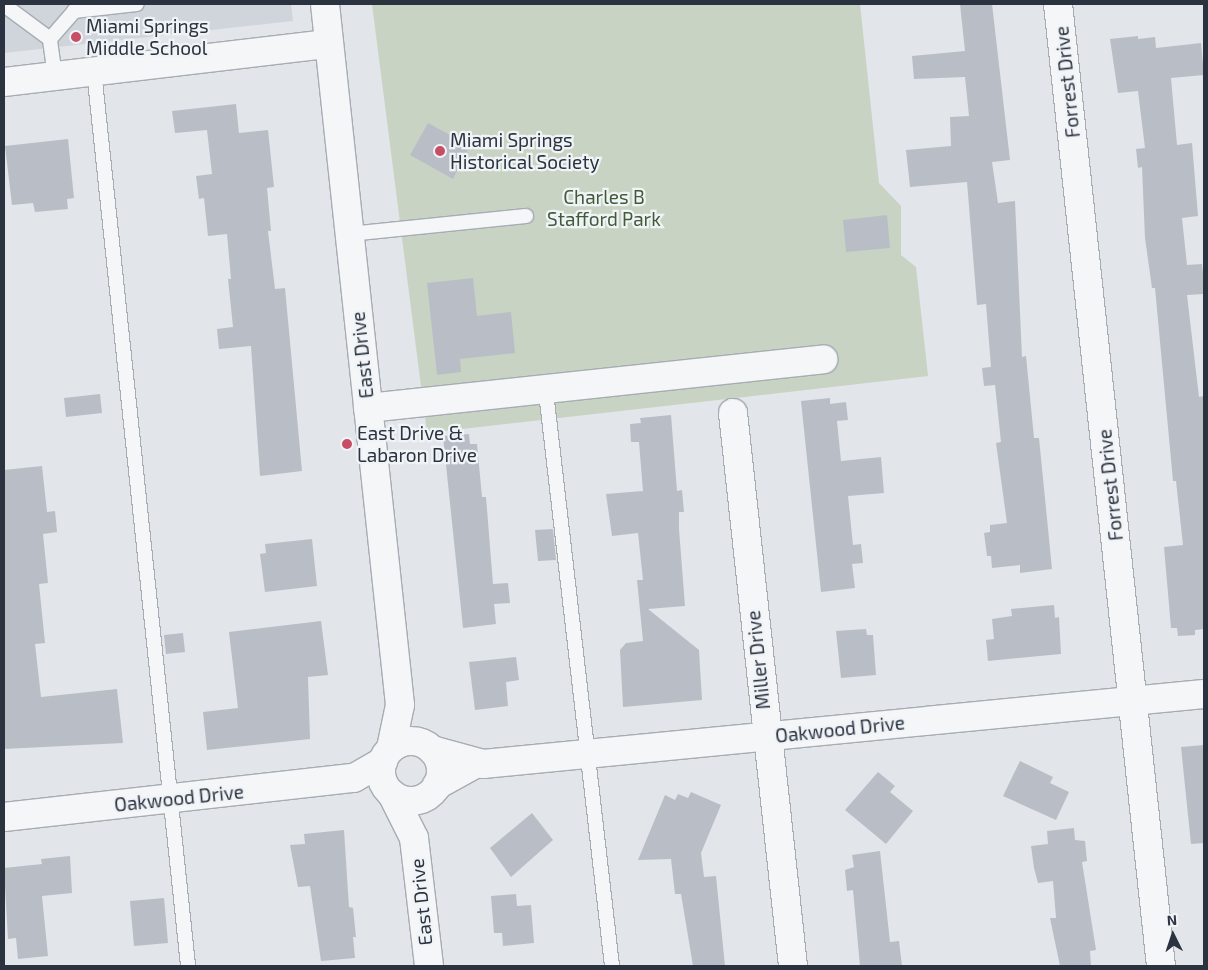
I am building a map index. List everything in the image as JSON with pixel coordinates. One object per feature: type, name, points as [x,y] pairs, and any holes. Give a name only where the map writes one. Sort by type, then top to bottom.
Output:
[{"type":"street","name":"East Drive","points":[[325,4],[400,706],[387,755]]},
{"type":"street","name":"Forrest Drive","points":[[1058,4],[1131,701],[1161,966]]},
{"type":"street","points":[[4,82],[329,44]]},
{"type":"street","points":[[368,408],[546,392],[823,359]]},
{"type":"street","name":"Miller Drive","points":[[733,413],[766,736],[793,966]]},
{"type":"street","name":"Oakwood Drive","points":[[428,747],[475,764],[588,755],[1204,694]]},
{"type":"street","name":"East Drive","points":[[400,706],[428,747]]},
{"type":"street","points":[[407,741],[428,747],[441,766],[433,790],[410,801],[390,792],[382,780],[387,755],[407,741]]},
{"type":"street","name":"Oakwood Drive","points":[[354,778],[387,755]]},
{"type":"street","name":"Oakwood Drive","points":[[433,790],[475,764]]},
{"type":"street","name":"Oakwood Drive","points":[[4,817],[354,778],[390,792]]},
{"type":"street","name":"East Drive","points":[[414,838],[433,790]]},
{"type":"street","name":"East Drive","points":[[390,792],[414,838],[429,966]]},
{"type":"lane","points":[[50,39],[76,7],[137,4]]},
{"type":"lane","points":[[4,5],[50,39],[55,76]]},
{"type":"lane","points":[[94,72],[188,966]]},
{"type":"lane","points":[[349,234],[526,216]]},
{"type":"lane","points":[[546,392],[612,966]]},
{"type":"shaded area","name":"Miami Springs Middle School","points":[[4,4],[291,4],[293,21],[4,53]]},
{"type":"green space","name":"Charles B Stafford Park","points":[[372,4],[860,4],[879,183],[901,206],[901,255],[916,267],[928,376],[427,433]]},
{"type":"building","points":[[960,4],[992,4],[1010,160],[992,162],[998,203],[1015,201],[1022,357],[1026,356],[1034,438],[1039,438],[1052,569],[1020,573],[1020,565],[992,568],[991,556],[987,556],[984,533],[990,532],[990,525],[1007,523],[996,443],[1001,442],[995,385],[984,386],[982,368],[991,367],[986,304],[977,305],[967,182],[910,187],[906,150],[951,146],[950,117],[969,116],[965,77],[914,79],[912,56],[965,51]]},
{"type":"building","points":[[1138,36],[1138,39],[1155,37],[1156,48],[1201,43],[1204,75],[1171,78],[1177,145],[1192,143],[1198,216],[1182,218],[1187,265],[1202,264],[1204,282],[1204,294],[1187,295],[1199,397],[1204,396],[1204,629],[1195,630],[1195,635],[1178,636],[1177,628],[1171,628],[1164,547],[1183,545],[1176,481],[1173,481],[1155,288],[1152,288],[1145,238],[1142,167],[1138,168],[1136,149],[1145,148],[1138,91],[1118,93],[1110,39]]},
{"type":"building","points":[[236,104],[239,133],[268,130],[274,187],[267,188],[271,231],[268,231],[275,289],[285,288],[302,471],[260,476],[251,346],[219,349],[217,329],[233,327],[228,279],[231,279],[227,234],[208,236],[204,198],[199,199],[196,176],[212,174],[207,130],[175,133],[172,111]]},
{"type":"building","name":"Miami Springs Historical Society","points":[[428,123],[470,146],[453,179],[410,155]]},
{"type":"building","points":[[68,139],[74,198],[67,199],[68,209],[35,212],[33,203],[12,205],[5,146]]},
{"type":"building","points":[[887,215],[890,248],[846,252],[843,220]]},
{"type":"building","points":[[473,278],[477,316],[511,312],[515,353],[460,359],[461,372],[437,375],[427,283]]},
{"type":"building","points":[[100,394],[102,413],[66,417],[64,398]]},
{"type":"building","points":[[830,398],[830,404],[846,402],[848,420],[837,421],[841,461],[881,457],[884,493],[848,496],[853,545],[861,544],[863,563],[852,564],[855,588],[821,592],[801,401]]},
{"type":"building","points":[[671,415],[677,491],[682,490],[684,512],[679,512],[679,529],[685,606],[648,609],[699,650],[702,700],[623,707],[620,650],[626,643],[643,641],[637,580],[643,580],[638,533],[612,536],[606,494],[643,491],[639,442],[631,442],[630,424],[641,423],[640,418]]},
{"type":"building","points":[[469,434],[470,444],[477,444],[482,497],[486,497],[493,584],[508,583],[510,603],[494,604],[496,624],[463,628],[443,436]]},
{"type":"building","points":[[42,466],[47,512],[55,511],[57,532],[43,534],[48,583],[39,584],[45,643],[35,644],[41,697],[117,689],[123,743],[4,749],[4,470]]},
{"type":"building","points":[[553,529],[556,560],[538,561],[535,530]]},
{"type":"building","points":[[312,539],[317,586],[265,592],[260,554],[266,553],[265,544]]},
{"type":"building","points":[[1054,605],[1055,618],[1059,617],[1061,654],[988,661],[986,640],[994,639],[992,619],[1012,616],[1011,609]]},
{"type":"building","points":[[321,621],[328,675],[308,677],[310,739],[207,750],[203,712],[238,708],[229,632]]},
{"type":"building","points":[[866,629],[867,635],[873,635],[876,675],[841,678],[836,631]]},
{"type":"building","points":[[183,633],[185,652],[166,654],[164,635]]},
{"type":"building","points":[[516,657],[519,680],[506,682],[508,706],[475,710],[469,662]]},
{"type":"building","points":[[1204,745],[1204,843],[1191,844],[1181,747]]},
{"type":"building","points":[[1020,761],[1053,777],[1050,783],[1069,792],[1056,820],[1003,796]]},
{"type":"building","points":[[878,772],[895,786],[890,792],[913,811],[886,844],[845,810]]},
{"type":"building","points":[[691,792],[721,805],[701,853],[704,877],[716,876],[725,966],[693,966],[681,894],[675,894],[671,859],[638,860],[665,795],[675,800],[678,794],[688,798]]},
{"type":"building","points":[[532,813],[553,840],[511,877],[490,848]]},
{"type":"building","points":[[1074,828],[1075,840],[1085,841],[1087,861],[1082,862],[1096,950],[1090,951],[1091,966],[1060,966],[1050,918],[1056,918],[1053,881],[1038,883],[1031,846],[1048,844],[1047,831]]},
{"type":"building","points":[[344,830],[349,907],[353,908],[356,937],[353,937],[355,958],[321,961],[310,886],[298,887],[290,845],[305,844],[304,834]]},
{"type":"building","points":[[880,851],[890,942],[899,941],[902,966],[860,966],[853,890],[847,891],[845,870],[854,867],[852,855]]},
{"type":"building","points":[[70,856],[72,893],[42,896],[48,956],[18,959],[16,938],[8,939],[4,868],[42,864],[41,859]]},
{"type":"building","points":[[516,894],[517,906],[531,905],[534,943],[503,946],[502,933],[494,933],[491,896]]},
{"type":"building","points":[[164,898],[168,943],[134,946],[130,901]]},
{"type":"place","name":"Miami Springs Middle School","points":[[76,37]]},
{"type":"place","name":"Miami Springs Historical Society","points":[[440,151]]},
{"type":"place","name":"East Drive & Labaron Drive","points":[[347,444]]}]
